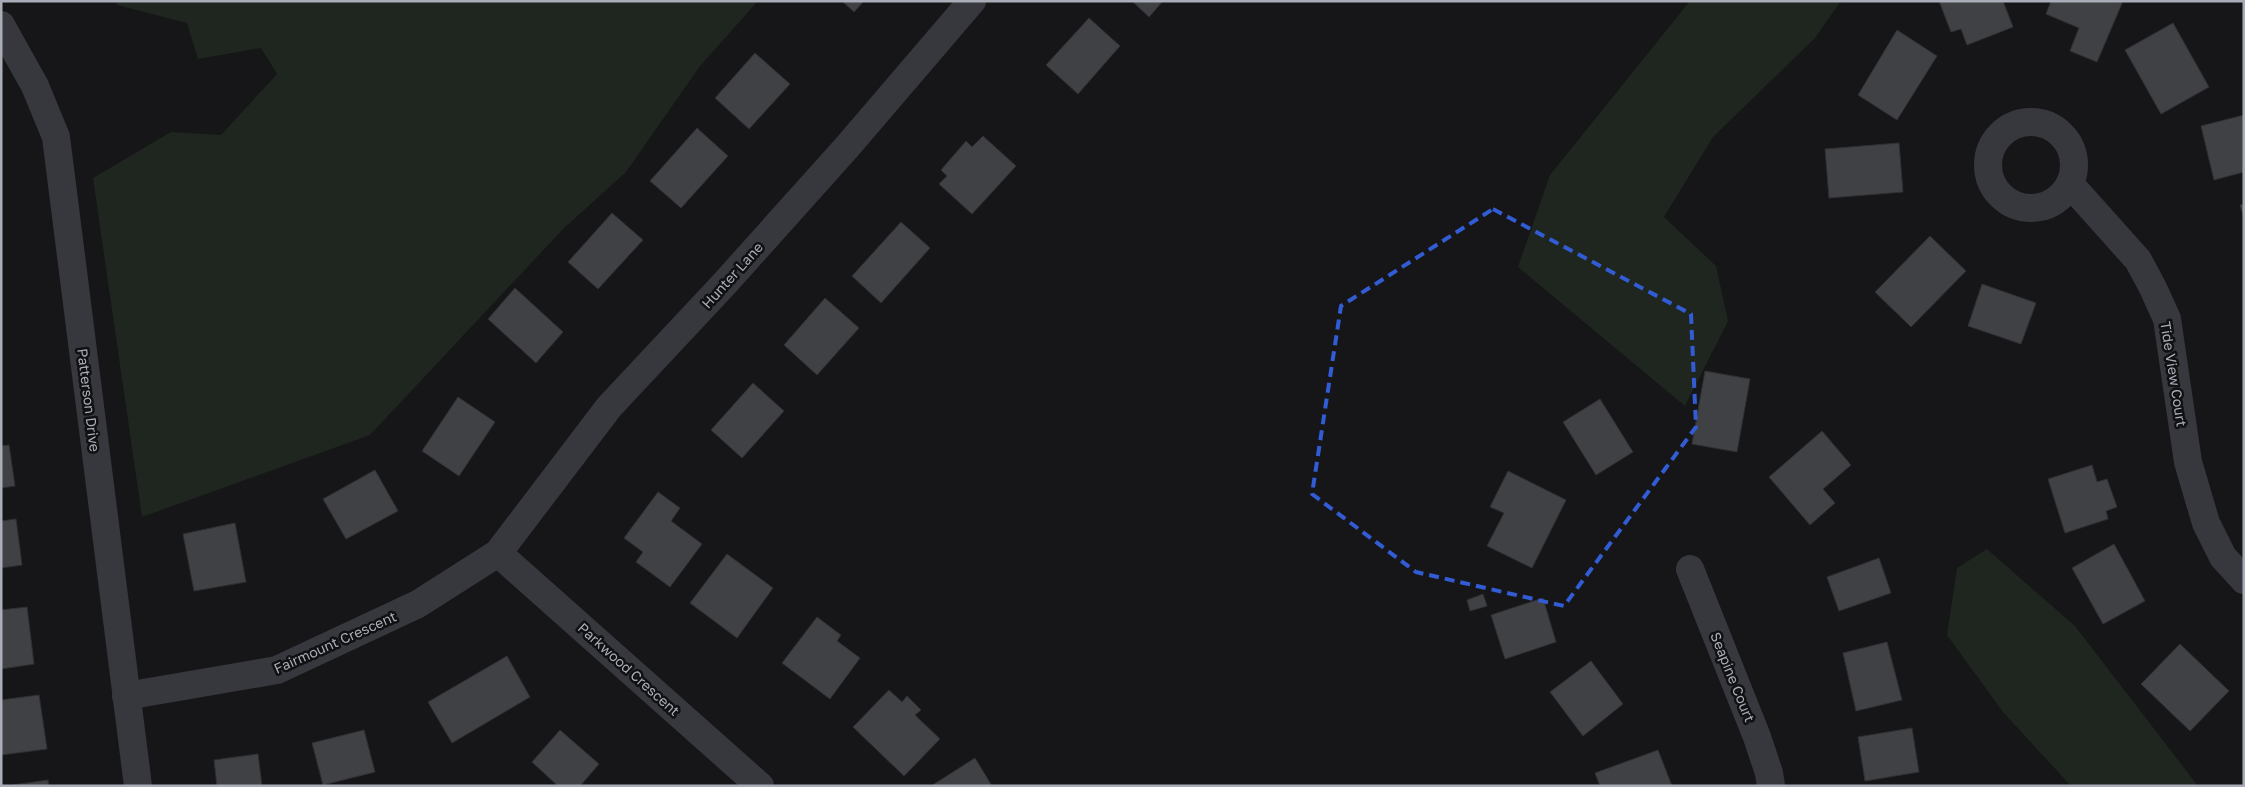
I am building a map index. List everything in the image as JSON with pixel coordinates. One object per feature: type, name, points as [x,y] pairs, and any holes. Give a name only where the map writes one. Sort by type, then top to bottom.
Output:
[{"type":"street","name":"Hunter Lane","points":[[498,553],[609,407],[726,282],[841,154],[972,1]]},
{"type":"street","name":"Patterson Drive","points":[[1,25],[35,86],[56,137],[138,786]]},
{"type":"street","name":"Tide View Court","points":[[2070,184],[2138,260],[2153,288],[2167,320],[2188,462],[2206,523],[2223,557],[2244,580]]},
{"type":"street","name":"Fairmount Crescent","points":[[126,696],[277,670],[418,604],[498,553]]},
{"type":"street","name":"Parkwood Crescent","points":[[498,553],[760,786]]},
{"type":"street","name":"Seapine Court","points":[[1690,569],[1757,736],[1771,786]]},
{"type":"highlighted area","points":[[1493,209],[1691,314],[1696,427],[1564,606],[1416,572],[1312,494],[1341,306]]},
{"type":"shaded area","points":[[116,1],[758,1],[700,66],[626,172],[563,229],[370,435],[142,517],[93,178],[171,132],[221,135],[277,74],[261,48],[198,59],[187,23],[117,5]]},
{"type":"shaded area","points":[[1690,1],[1841,1],[1815,38],[1713,137],[1664,217],[1716,266],[1728,321],[1685,406],[1518,267],[1550,175]]},
{"type":"shaded area","points":[[1987,549],[2075,626],[2198,786],[2071,786],[2003,712],[1947,635],[1957,568]]},
{"type":"building","points":[[842,1],[864,1],[854,12]]},
{"type":"building","points":[[1132,1],[1163,1],[1149,17]]},
{"type":"building","points":[[1939,1],[2003,1],[2013,27],[1967,45],[1961,29],[1951,32]]},
{"type":"building","points":[[2051,1],[2123,1],[2097,62],[2070,51],[2079,28],[2046,14]]},
{"type":"building","points":[[1089,18],[1120,46],[1078,94],[1046,65]]},
{"type":"building","points":[[2173,23],[2209,87],[2161,114],[2125,50]]},
{"type":"building","points":[[1897,30],[1937,56],[1897,120],[1858,95]]},
{"type":"building","points":[[755,53],[790,84],[749,129],[715,98]]},
{"type":"building","points":[[2244,115],[2244,172],[2214,180],[2201,126]]},
{"type":"building","points":[[697,128],[728,156],[681,208],[650,181]]},
{"type":"building","points":[[983,136],[1016,166],[972,214],[939,184],[947,176],[941,170],[966,141],[972,147]]},
{"type":"building","points":[[1899,143],[1903,192],[1829,198],[1825,149]]},
{"type":"building","points":[[2244,204],[2244,218],[2240,205]]},
{"type":"building","points":[[612,213],[643,240],[598,289],[568,262]]},
{"type":"building","points":[[901,222],[930,248],[881,303],[852,276]]},
{"type":"building","points":[[1930,236],[1966,271],[1911,327],[1875,292]]},
{"type":"building","points":[[1982,284],[2036,303],[2021,344],[1968,326]]},
{"type":"building","points":[[515,288],[563,332],[536,363],[488,319]]},
{"type":"building","points":[[825,298],[859,328],[817,375],[784,345]]},
{"type":"building","points":[[1705,371],[1750,379],[1737,452],[1692,444]]},
{"type":"building","points":[[753,383],[784,411],[742,458],[711,430]]},
{"type":"building","points":[[458,397],[495,422],[459,476],[422,451]]},
{"type":"building","points":[[1600,399],[1633,452],[1596,475],[1563,422]]},
{"type":"building","points":[[1822,431],[1851,465],[1823,489],[1835,503],[1810,525],[1769,477]]},
{"type":"building","points":[[9,445],[15,486],[1,488],[1,446]]},
{"type":"building","points":[[2092,465],[2097,482],[2107,479],[2117,507],[2106,511],[2108,519],[2065,533],[2048,479]]},
{"type":"building","points":[[375,470],[398,511],[346,539],[323,499]]},
{"type":"building","points":[[1508,471],[1566,500],[1532,568],[1487,546],[1504,513],[1490,507]]},
{"type":"building","points":[[658,492],[680,508],[671,521],[702,544],[670,587],[636,562],[643,552],[624,538]]},
{"type":"building","points":[[16,519],[22,565],[1,568],[1,521]]},
{"type":"building","points":[[235,523],[246,582],[194,591],[183,534]]},
{"type":"building","points":[[2114,544],[2145,601],[2103,624],[2072,568]]},
{"type":"building","points":[[727,554],[773,588],[737,638],[690,603]]},
{"type":"building","points":[[1879,558],[1891,593],[1839,611],[1827,577]]},
{"type":"building","points":[[1483,594],[1487,606],[1470,611],[1467,600]]},
{"type":"building","points":[[1543,598],[1556,642],[1505,659],[1491,615]]},
{"type":"building","points":[[27,607],[34,664],[1,669],[1,610]]},
{"type":"building","points":[[817,617],[841,635],[837,641],[860,658],[830,699],[782,663]]},
{"type":"building","points":[[1887,642],[1902,700],[1856,711],[1843,653]]},
{"type":"building","points":[[2180,644],[2229,691],[2190,731],[2141,684]]},
{"type":"building","points":[[507,656],[530,697],[452,743],[428,702]]},
{"type":"building","points":[[1591,661],[1623,704],[1583,736],[1550,692]]},
{"type":"building","points":[[889,690],[902,702],[907,696],[921,710],[915,715],[940,739],[904,776],[853,727]]},
{"type":"building","points":[[39,695],[47,749],[1,755],[1,700]]},
{"type":"building","points":[[1912,728],[1919,772],[1865,781],[1858,737]]},
{"type":"building","points":[[364,730],[375,772],[323,785],[312,743]]},
{"type":"building","points":[[560,730],[599,764],[580,786],[558,786],[532,762]]},
{"type":"building","points":[[1658,750],[1672,786],[1600,786],[1595,773]]},
{"type":"building","points":[[258,754],[262,786],[217,786],[214,760]]},
{"type":"building","points":[[975,758],[992,786],[931,786]]},
{"type":"building","points":[[48,780],[49,786],[13,786],[13,785]]}]
